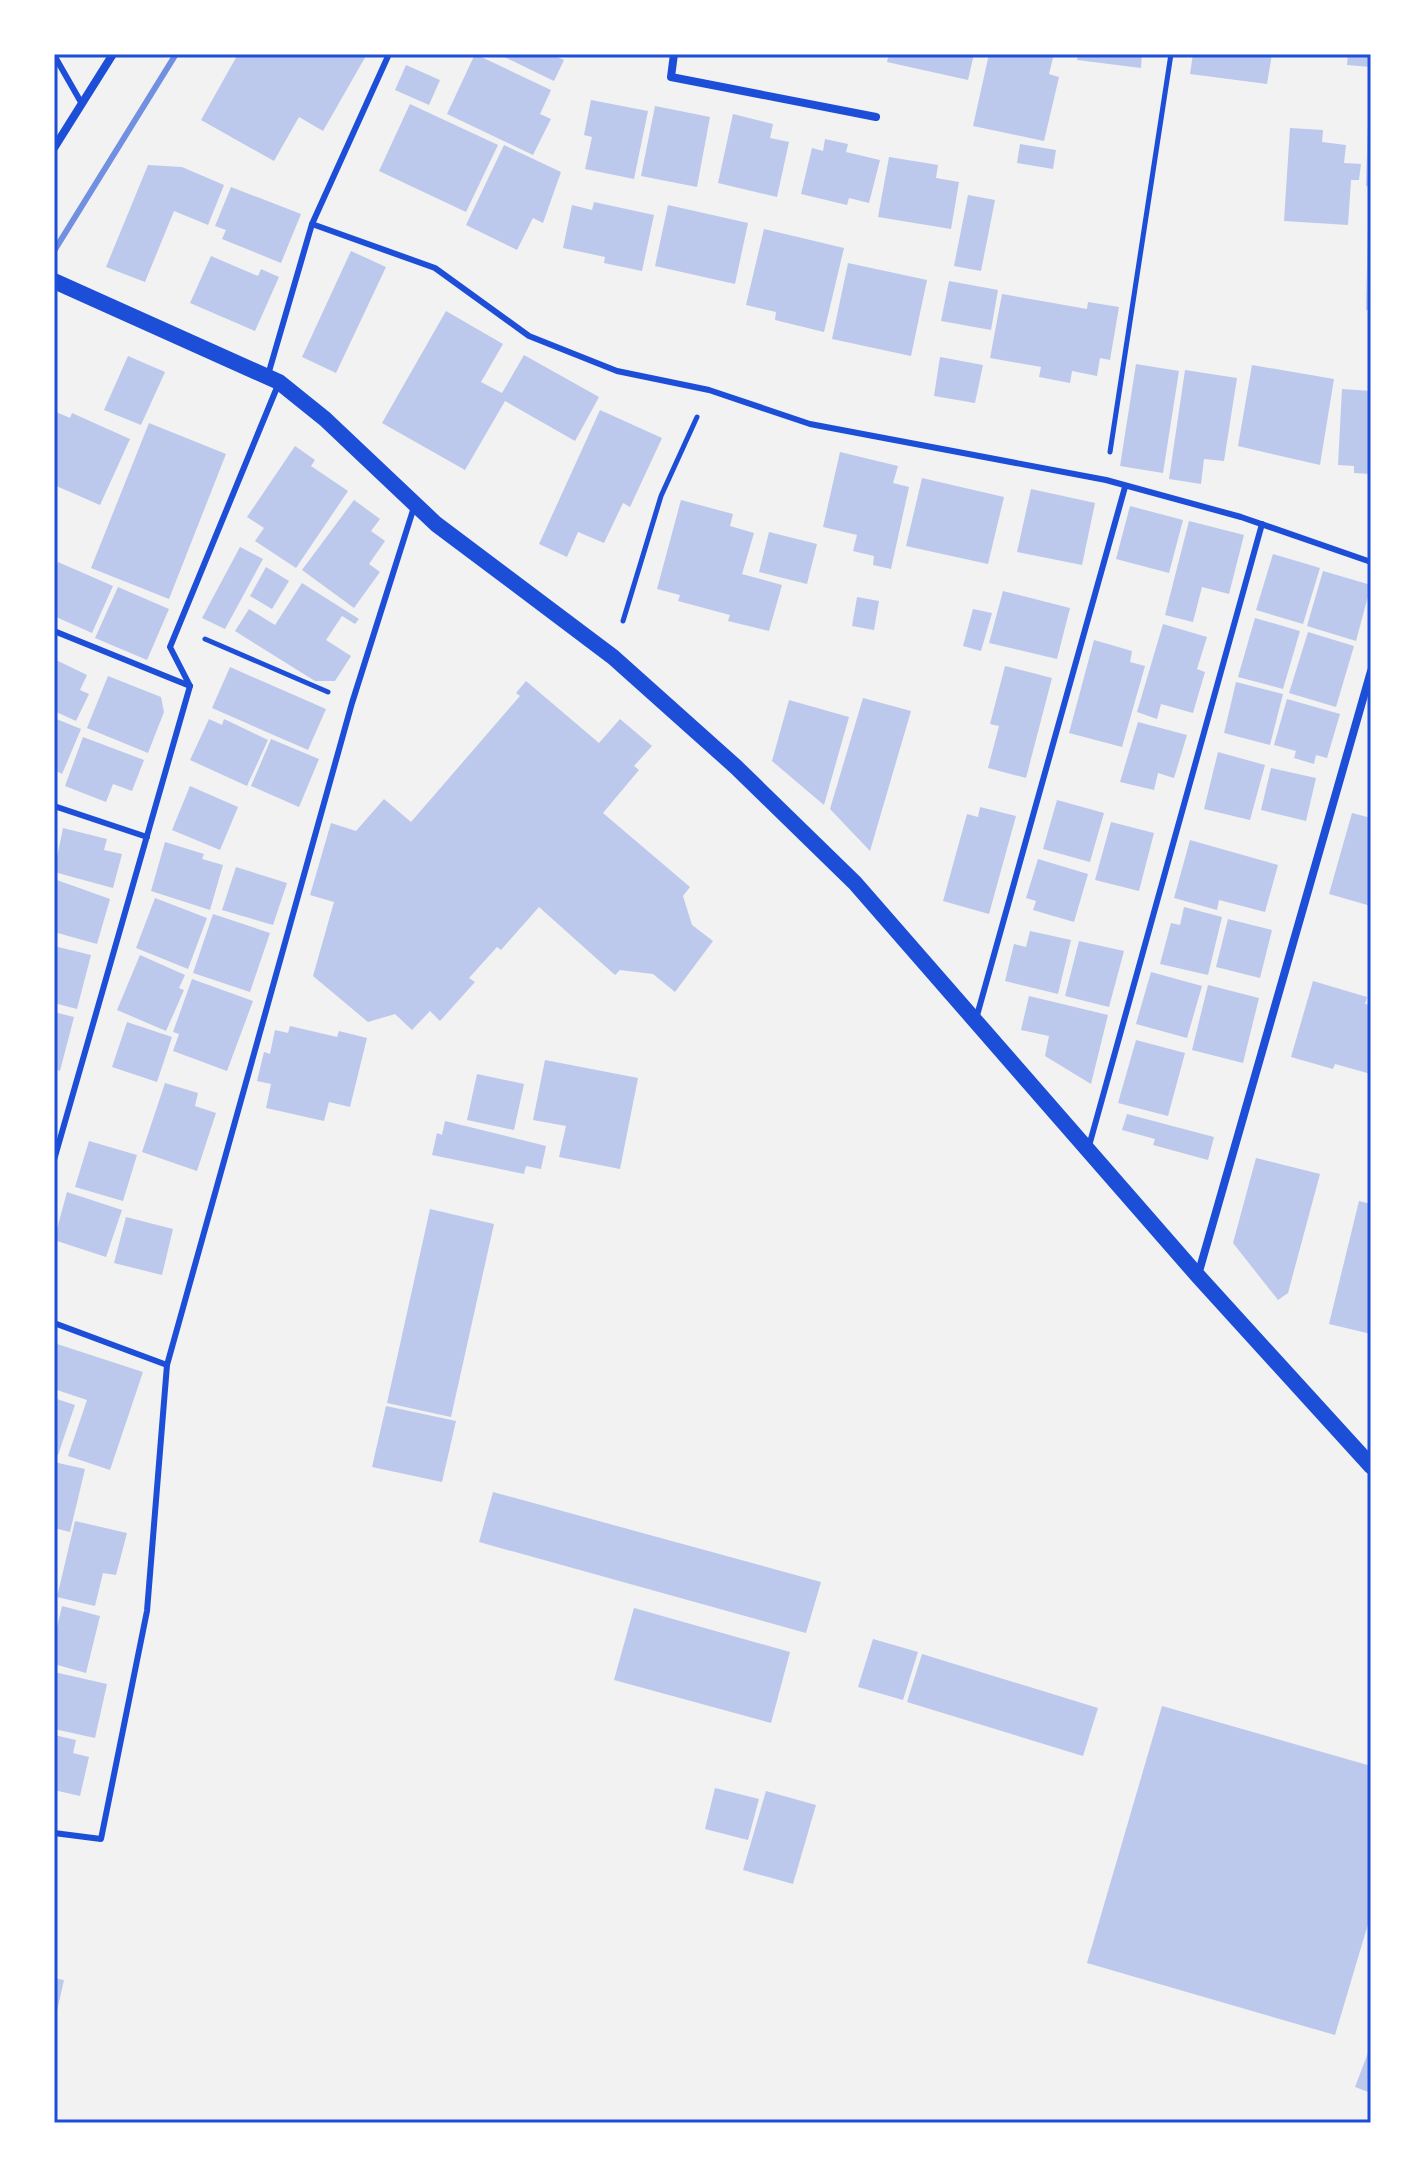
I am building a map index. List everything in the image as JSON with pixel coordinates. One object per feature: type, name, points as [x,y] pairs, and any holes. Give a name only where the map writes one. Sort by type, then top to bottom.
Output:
[{"type":"main road","points":[[54,281],[274,378],[325,419],[436,524],[613,657],[736,767],[855,883],[1198,1276],[1371,1466]]},
{"type":"street","points":[[54,148],[113,54]]},
{"type":"street","points":[[674,54],[671,77],[876,117]]},
{"type":"street","points":[[1198,1276],[1371,671]]},
{"type":"lane","points":[[54,1160],[190,686],[170,647],[274,378],[312,224],[389,54]]},
{"type":"lane","points":[[54,55],[82,104]]},
{"type":"lane","points":[[312,224],[435,268],[529,336],[617,371],[709,390],[810,424],[1106,480],[1262,524],[1371,562]]},
{"type":"lane","points":[[976,1019],[1125,487]]},
{"type":"lane","points":[[54,1833],[101,1839],[147,1611],[167,1365],[352,703],[414,504]]},
{"type":"lane","points":[[1088,1149],[1262,524]]},
{"type":"lane","points":[[54,631],[190,686]]},
{"type":"lane","points":[[54,806],[147,837]]},
{"type":"lane","points":[[54,1323],[167,1365]]},
{"type":"path","points":[[1106,480],[1171,54]]},
{"type":"path","points":[[613,657],[661,496],[709,390]]},
{"type":"path","points":[[178,627],[352,703]]},
{"type":"building","points":[[238,54],[367,54],[323,131],[299,117],[274,161],[201,120]]},
{"type":"building","points":[[475,54],[551,90],[540,114],[551,119],[533,155],[447,114]]},
{"type":"building","points":[[498,54],[551,54],[564,60],[554,81]]},
{"type":"building","points":[[889,54],[974,54],[968,80],[887,62]]},
{"type":"building","points":[[989,54],[1054,54],[1049,74],[1059,77],[1044,141],[973,126]]},
{"type":"building","points":[[1078,54],[1142,54],[1141,68],[1077,60]]},
{"type":"building","points":[[1193,54],[1272,54],[1267,84],[1190,74]]},
{"type":"building","points":[[1348,54],[1371,54],[1371,67],[1347,65]]},
{"type":"building","points":[[406,65],[440,80],[429,105],[395,90]]},
{"type":"building","points":[[591,100],[648,111],[634,179],[585,169],[592,137],[584,135]]},
{"type":"building","points":[[410,104],[498,145],[466,212],[379,171]]},
{"type":"building","points":[[655,106],[710,117],[697,187],[641,176]]},
{"type":"building","points":[[733,114],[773,124],[770,138],[789,142],[777,197],[718,183]]},
{"type":"building","points":[[1368,120],[1371,120],[1371,187],[1366,186]]},
{"type":"building","points":[[1290,128],[1323,130],[1322,142],[1346,145],[1344,163],[1361,164],[1359,180],[1351,180],[1348,225],[1284,221]]},
{"type":"building","points":[[825,139],[848,144],[846,152],[880,160],[869,203],[849,198],[847,205],[801,194],[812,148],[823,151]]},
{"type":"building","points":[[1020,144],[1056,150],[1053,169],[1017,163]]},
{"type":"building","points":[[504,145],[561,172],[543,223],[533,218],[517,250],[466,225]]},
{"type":"building","points":[[889,157],[938,165],[936,178],[959,182],[951,229],[878,217]]},
{"type":"building","points":[[148,165],[182,167],[224,185],[208,225],[174,211],[145,282],[106,267]]},
{"type":"building","points":[[231,187],[301,214],[281,263],[222,239],[226,230],[215,226]]},
{"type":"building","points":[[968,195],[995,200],[981,271],[954,266]]},
{"type":"building","points":[[594,202],[654,215],[642,271],[604,263],[605,257],[563,248],[572,205],[592,210]]},
{"type":"building","points":[[668,205],[748,223],[735,284],[655,266]]},
{"type":"building","points":[[1368,224],[1371,224],[1371,310],[1366,310]]},
{"type":"building","points":[[764,229],[844,248],[824,332],[775,320],[776,312],[746,305]]},
{"type":"building","points":[[351,251],[386,267],[336,373],[302,357]]},
{"type":"building","points":[[211,256],[258,276],[261,269],[279,277],[255,331],[190,303]]},
{"type":"building","points":[[848,263],[927,280],[911,356],[832,339]]},
{"type":"building","points":[[949,281],[998,290],[991,330],[941,321]]},
{"type":"building","points":[[1002,294],[1087,309],[1088,302],[1119,307],[1110,360],[1100,358],[1097,376],[1072,371],[1070,383],[1039,377],[1041,367],[990,358]]},
{"type":"building","points":[[446,311],[503,344],[481,382],[502,393],[524,355],[599,397],[575,441],[505,401],[465,470],[382,423]]},
{"type":"building","points":[[128,356],[165,372],[141,425],[104,410]]},
{"type":"building","points":[[940,357],[983,365],[975,403],[934,396]]},
{"type":"building","points":[[1136,364],[1179,371],[1163,473],[1120,466]]},
{"type":"building","points":[[1252,365],[1334,379],[1320,465],[1238,446]]},
{"type":"building","points":[[1185,370],[1237,378],[1224,461],[1204,459],[1201,484],[1169,479]]},
{"type":"building","points":[[1342,389],[1371,391],[1371,474],[1354,473],[1354,466],[1338,465]]},
{"type":"building","points":[[600,410],[662,438],[630,507],[623,503],[604,543],[578,532],[567,557],[539,544]]},
{"type":"building","points":[[54,411],[70,418],[72,413],[130,439],[100,505],[54,485]]},
{"type":"building","points":[[149,423],[226,454],[169,599],[91,568]]},
{"type":"building","points":[[295,446],[315,460],[311,466],[348,491],[296,568],[255,541],[264,528],[247,517]]},
{"type":"building","points":[[840,452],[898,466],[893,483],[909,487],[891,569],[873,565],[874,556],[853,551],[857,535],[823,527]]},
{"type":"building","points":[[922,478],[1004,497],[988,564],[906,546]]},
{"type":"building","points":[[1031,489],[1095,503],[1082,565],[1017,552]]},
{"type":"building","points":[[354,500],[380,519],[371,531],[385,541],[369,564],[380,572],[354,608],[302,570]]},
{"type":"building","points":[[681,500],[733,514],[730,526],[754,533],[742,574],[782,585],[769,631],[728,621],[730,615],[678,601],[680,595],[657,589]]},
{"type":"building","points":[[1130,506],[1183,520],[1169,573],[1116,559]]},
{"type":"building","points":[[1189,521],[1244,535],[1229,594],[1202,587],[1193,622],[1165,615]]},
{"type":"building","points":[[769,532],[817,544],[807,584],[759,572]]},
{"type":"building","points":[[240,547],[263,559],[225,629],[202,618]]},
{"type":"building","points":[[1273,554],[1320,568],[1303,624],[1256,610]]},
{"type":"building","points":[[58,562],[113,586],[92,633],[54,616],[54,570]]},
{"type":"building","points":[[266,567],[289,581],[272,609],[250,596]]},
{"type":"building","points":[[1323,571],[1371,585],[1356,641],[1307,626]]},
{"type":"building","points":[[302,583],[359,619],[355,624],[342,616],[326,640],[351,656],[335,681],[315,681],[235,631],[249,609],[275,625]]},
{"type":"building","points":[[118,587],[169,609],[147,660],[95,638]]},
{"type":"building","points":[[1003,591],[1070,608],[1057,659],[989,643]]},
{"type":"building","points":[[857,597],[879,601],[874,630],[852,626]]},
{"type":"building","points":[[973,609],[992,613],[981,651],[963,646]]},
{"type":"building","points":[[1255,618],[1300,631],[1283,689],[1238,677]]},
{"type":"building","points":[[1163,624],[1207,637],[1197,669],[1205,672],[1193,713],[1161,704],[1157,719],[1137,712]]},
{"type":"building","points":[[1308,632],[1354,646],[1336,707],[1289,693]]},
{"type":"building","points":[[1094,640],[1132,651],[1130,662],[1145,666],[1122,747],[1069,733]]},
{"type":"building","points":[[54,659],[87,675],[80,690],[89,694],[76,721],[54,711]]},
{"type":"building","points":[[1005,666],[1052,678],[1026,778],[988,768],[999,726],[990,724]]},
{"type":"building","points":[[230,667],[326,709],[308,750],[212,708]]},
{"type":"building","points":[[108,676],[161,697],[164,712],[148,753],[87,728]]},
{"type":"building","points":[[526,681],[599,743],[620,719],[652,746],[634,766],[639,770],[603,813],[690,887],[683,896],[692,925],[713,941],[675,992],[653,974],[620,970],[615,975],[539,907],[501,950],[497,947],[469,978],[475,982],[440,1021],[430,1011],[412,1030],[395,1014],[368,1022],[313,976],[334,902],[310,895],[331,823],[356,831],[384,799],[411,822],[520,696],[516,693]]},
{"type":"building","points":[[1236,682],[1283,694],[1270,745],[1224,733]]},
{"type":"building","points":[[863,698],[911,711],[870,851],[830,809]]},
{"type":"building","points":[[1287,699],[1340,714],[1327,758],[1316,755],[1314,764],[1294,758],[1296,751],[1274,745]]},
{"type":"building","points":[[789,700],[849,717],[824,805],[772,761]]},
{"type":"building","points":[[54,718],[81,729],[62,774],[54,770]]},
{"type":"building","points":[[209,719],[222,725],[224,719],[268,740],[247,786],[190,760]]},
{"type":"building","points":[[1138,722],[1187,735],[1174,778],[1158,773],[1154,790],[1120,782]]},
{"type":"building","points":[[83,737],[144,760],[132,791],[113,784],[106,802],[65,786]]},
{"type":"building","points":[[271,739],[319,759],[299,807],[251,786]]},
{"type":"building","points":[[1218,752],[1265,765],[1250,820],[1204,809]]},
{"type":"building","points":[[1271,768],[1316,778],[1306,821],[1261,810]]},
{"type":"building","points":[[190,786],[238,807],[220,850],[172,830]]},
{"type":"building","points":[[1057,800],[1104,813],[1090,862],[1043,849]]},
{"type":"building","points":[[980,807],[1016,816],[989,914],[943,901],[967,814],[978,817]]},
{"type":"building","points":[[1352,813],[1371,818],[1371,906],[1329,894]]},
{"type":"building","points":[[1111,822],[1154,833],[1139,891],[1095,880]]},
{"type":"building","points":[[63,828],[107,839],[104,850],[122,854],[113,888],[54,872]]},
{"type":"building","points":[[1190,840],[1278,865],[1265,912],[1219,900],[1217,910],[1174,898]]},
{"type":"building","points":[[165,842],[204,854],[202,859],[223,865],[210,910],[151,891]]},
{"type":"building","points":[[1038,859],[1088,874],[1074,922],[1033,910],[1036,901],[1026,898]]},
{"type":"building","points":[[236,867],[287,883],[273,925],[222,910]]},
{"type":"building","points":[[54,879],[110,899],[97,944],[54,932]]},
{"type":"building","points":[[155,898],[207,918],[188,969],[136,948]]},
{"type":"building","points":[[1184,907],[1222,917],[1208,975],[1160,964],[1171,923],[1180,925]]},
{"type":"building","points":[[213,914],[270,933],[250,992],[193,973]]},
{"type":"building","points":[[1228,919],[1272,930],[1260,978],[1216,967]]},
{"type":"building","points":[[1030,931],[1071,940],[1058,994],[1005,981],[1014,944],[1026,947]]},
{"type":"building","points":[[1079,941],[1124,951],[1109,1007],[1065,996]]},
{"type":"building","points":[[54,946],[91,955],[77,1009],[54,1003]]},
{"type":"building","points":[[140,955],[185,975],[179,988],[184,990],[166,1031],[117,1010]]},
{"type":"building","points":[[1151,972],[1202,986],[1187,1038],[1136,1024]]},
{"type":"building","points":[[192,979],[253,1001],[227,1071],[173,1051],[179,1034],[173,1032]]},
{"type":"building","points":[[1313,981],[1367,997],[1365,1004],[1371,1005],[1371,1074],[1335,1064],[1333,1069],[1291,1057]]},
{"type":"building","points":[[1208,985],[1259,998],[1243,1063],[1192,1050]]},
{"type":"building","points":[[1029,996],[1108,1015],[1091,1084],[1045,1056],[1049,1036],[1021,1030]]},
{"type":"building","points":[[54,1012],[74,1017],[60,1071],[54,1069]]},
{"type":"building","points":[[127,1022],[172,1037],[157,1082],[112,1067]]},
{"type":"building","points":[[290,1026],[337,1037],[339,1031],[367,1038],[350,1107],[329,1102],[324,1121],[266,1108],[271,1084],[257,1081],[264,1052],[270,1054],[275,1030],[288,1033]]},
{"type":"building","points":[[1136,1040],[1185,1053],[1168,1116],[1118,1103]]},
{"type":"building","points":[[545,1060],[638,1078],[620,1169],[559,1157],[566,1126],[533,1120]]},
{"type":"building","points":[[477,1074],[524,1084],[514,1130],[467,1120]]},
{"type":"building","points":[[165,1083],[198,1093],[195,1106],[216,1113],[197,1171],[142,1152]]},
{"type":"building","points":[[1127,1114],[1214,1137],[1208,1160],[1153,1145],[1155,1139],[1122,1130]]},
{"type":"building","points":[[445,1121],[546,1146],[541,1169],[526,1166],[524,1174],[432,1155],[437,1133],[442,1135]]},
{"type":"building","points":[[89,1141],[137,1155],[123,1201],[75,1187]]},
{"type":"building","points":[[1256,1158],[1320,1174],[1288,1293],[1278,1300],[1233,1243]]},
{"type":"building","points":[[67,1192],[122,1210],[106,1257],[54,1240]]},
{"type":"building","points":[[1359,1201],[1371,1204],[1371,1334],[1329,1324]]},
{"type":"building","points":[[430,1209],[494,1224],[451,1417],[387,1403]]},
{"type":"building","points":[[126,1217],[173,1229],[162,1275],[114,1263]]},
{"type":"building","points":[[54,1343],[143,1372],[110,1470],[68,1456],[87,1400],[54,1389]]},
{"type":"building","points":[[54,1398],[75,1405],[58,1455],[54,1454]]},
{"type":"building","points":[[386,1406],[456,1421],[442,1482],[372,1467]]},
{"type":"building","points":[[54,1462],[85,1469],[70,1532],[54,1528]]},
{"type":"building","points":[[493,1492],[821,1582],[806,1633],[479,1542]]},
{"type":"building","points":[[75,1521],[127,1533],[116,1575],[103,1573],[95,1606],[57,1597]]},
{"type":"building","points":[[62,1606],[100,1616],[86,1673],[54,1664],[54,1640]]},
{"type":"building","points":[[634,1608],[790,1652],[771,1723],[614,1680]]},
{"type":"building","points":[[873,1639],[918,1652],[903,1700],[858,1687]]},
{"type":"building","points":[[922,1654],[1098,1708],[1083,1756],[907,1702]]},
{"type":"building","points":[[54,1672],[107,1684],[95,1738],[54,1729]]},
{"type":"building","points":[[1162,1706],[1371,1766],[1371,1914],[1335,2035],[1087,1963]]},
{"type":"building","points":[[54,1735],[76,1740],[73,1753],[89,1757],[80,1796],[54,1790]]},
{"type":"building","points":[[715,1788],[759,1799],[748,1840],[705,1829]]},
{"type":"building","points":[[766,1791],[816,1805],[793,1884],[743,1870]]},
{"type":"building","points":[[54,1978],[64,1980],[55,2020],[54,2019]]},
{"type":"building","points":[[1371,2045],[1371,2093],[1355,2087]]},
{"type":"railway","points":[[54,251],[176,54]]}]
